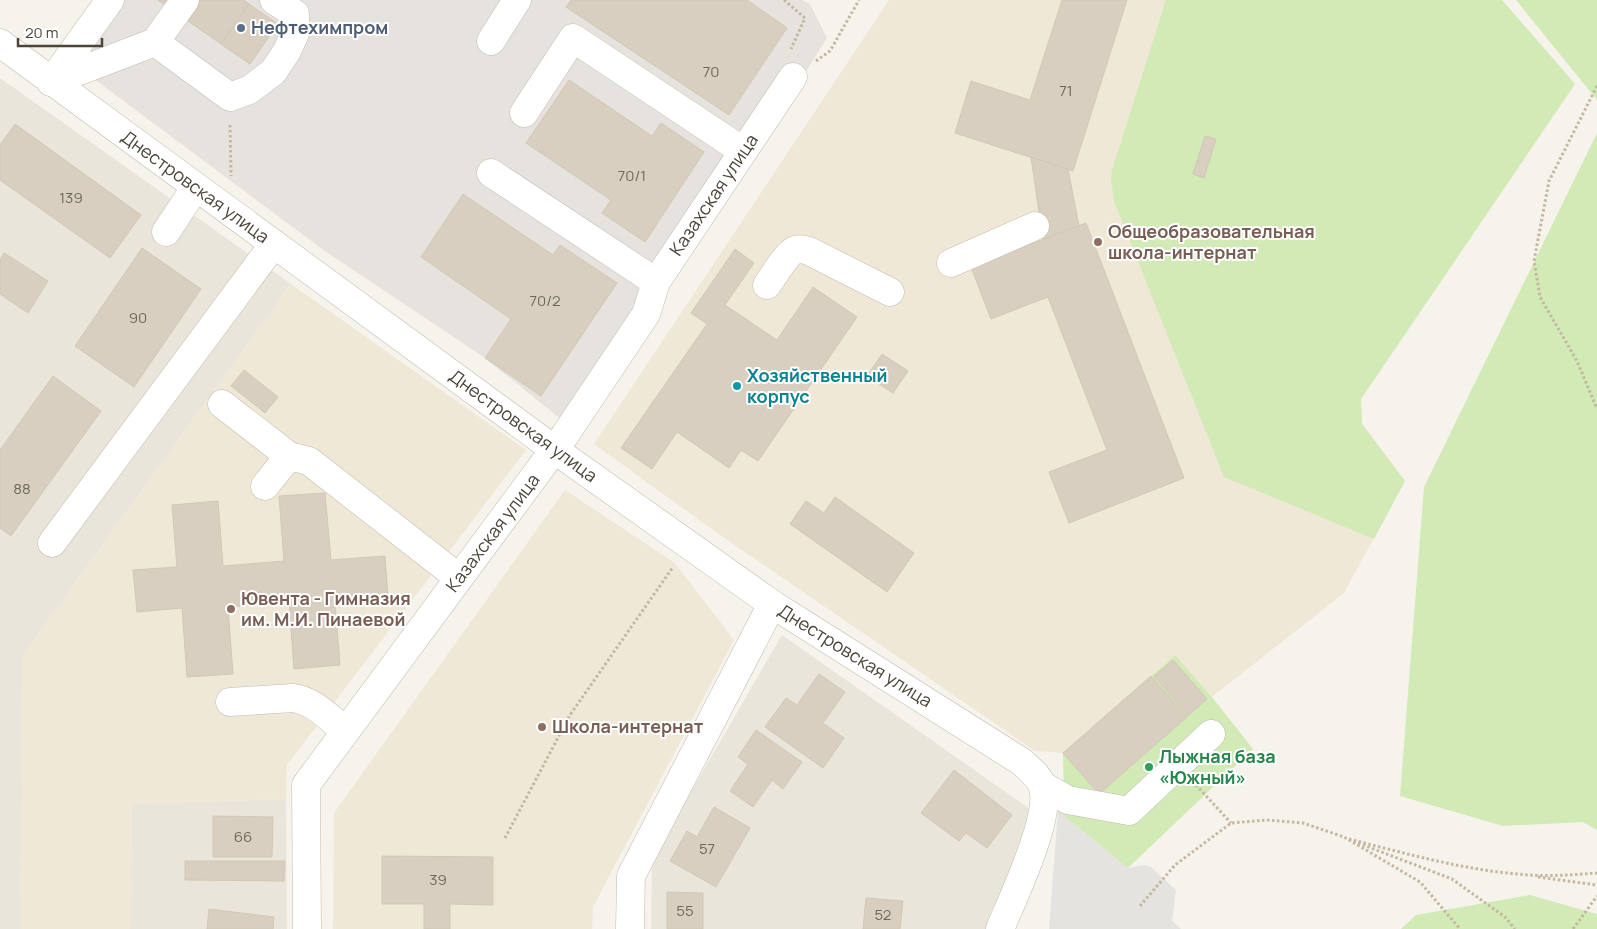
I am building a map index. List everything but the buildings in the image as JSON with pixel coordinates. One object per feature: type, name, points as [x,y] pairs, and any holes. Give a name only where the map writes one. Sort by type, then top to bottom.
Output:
[{"type":"street","points":[[51,82],[110,0]]},
{"type":"street","points":[[51,82],[155,42],[185,0]]},
{"type":"street","points":[[155,42],[230,97],[250,90],[272,72],[288,51],[295,33],[295,14],[274,0]]},
{"type":"street","points":[[491,41],[517,0]]},
{"type":"street","points":[[524,113],[573,38],[743,152]]},
{"type":"street","name":"Днестровская улица","points":[[0,43],[554,450],[772,604],[1022,762],[1037,776],[1043,793]]},
{"type":"street","name":"Казахская улица","points":[[307,929],[306,784],[554,450],[646,314],[656,282],[793,77]]},
{"type":"street","points":[[491,172],[656,282]]},
{"type":"street","points":[[166,232],[195,188]]},
{"type":"street","points":[[951,263],[1035,226]]},
{"type":"street","points":[[52,543],[273,244]]},
{"type":"street","points":[[767,285],[786,258],[795,250],[803,250],[811,252],[890,292]]},
{"type":"street","points":[[222,404],[289,456],[308,461],[459,578]]},
{"type":"street","points":[[265,486],[289,456]]},
{"type":"street","points":[[630,929],[631,876],[772,604]]},
{"type":"street","points":[[230,702],[301,698],[346,731]]},
{"type":"street","points":[[1000,929],[1036,840],[1041,823],[1043,793],[1068,800],[1129,811],[1211,734]]},
{"type":"path","points":[[784,0],[805,18],[785,64],[793,77],[830,51],[859,0]]},
{"type":"path","points":[[1597,86],[1549,181],[1534,261],[1540,297],[1577,360],[1597,409]]},
{"type":"path","points":[[230,97],[230,179]]},
{"type":"path","points":[[505,838],[570,715],[675,563]]},
{"type":"path","points":[[1178,766],[1231,822]]},
{"type":"path","points":[[1140,906],[1175,865],[1231,822],[1267,820],[1303,823],[1452,878],[1506,917],[1515,929]]},
{"type":"path","points":[[1344,837],[1472,868],[1597,885]]},
{"type":"path","points":[[1344,837],[1420,882],[1460,929]]},
{"type":"path","points":[[1517,874],[1560,876],[1597,873]]},
{"type":"path","points":[[1573,929],[1597,896]]},
{"type":"shaded area","points":[[104,0],[802,0],[810,4],[827,38],[578,433],[485,358],[322,249],[66,58]]},
{"type":"shaded area","name":"Общеобразовательная школа-интернат","points":[[889,0],[1502,0],[1575,84],[1361,399],[1362,424],[1405,481],[1344,593],[1212,697],[1175,655],[1063,753],[1035,751],[720,535],[594,444]]},
{"type":"shaded area","points":[[0,78],[291,284],[23,655],[21,929],[0,929]]},
{"type":"shaded area","name":"Ювента - Гимназия им. М.И. Пинаевой","points":[[291,284],[526,450],[287,765],[286,799],[132,804],[130,929],[21,929],[23,655]]},
{"type":"shaded area","name":"Школа-интернат","points":[[565,490],[675,563],[734,640],[593,907],[592,929],[333,929],[334,813]]},
{"type":"shaded area","points":[[782,635],[1037,814],[1016,929],[651,929],[652,859]]},
{"type":"shaded area","points":[[286,799],[287,929],[130,929],[132,804]]},
{"type":"shaded area","points":[[1058,811],[1128,868],[1144,865],[1151,867],[1176,890],[1172,921],[1181,929],[1049,929]]},
{"type":"green space","points":[[1166,0],[1502,0],[1575,84],[1361,399],[1362,424],[1405,481],[1374,539],[1224,477],[1114,201],[1111,179],[1112,170]]},
{"type":"green space","points":[[1516,0],[1597,0],[1597,100]]},
{"type":"green space","points":[[1597,133],[1597,830],[1583,822],[1503,826],[1400,796],[1424,487]]},
{"type":"green space","name":"Лыжная база «Южный»","points":[[1175,655],[1212,697],[1253,749],[1128,868],[1058,811],[1064,804],[1063,753]]},
{"type":"green space","points":[[1530,895],[1597,914],[1597,929],[1401,929],[1416,915]]},
{"type":"place","name":"Нефтехимпром","points":[[241,28]]},
{"type":"place","name":"Общеобразовательная школа-интернат","points":[[1098,242]]},
{"type":"place","name":"Хозяйственный корпус","points":[[737,386]]},
{"type":"place","name":"Ювента - Гимназия им. М.И. Пинаевой","points":[[231,609]]},
{"type":"place","name":"Школа-интернат","points":[[542,727]]},
{"type":"place","name":"Лыжная база «Южный»","points":[[1149,767]]}]
